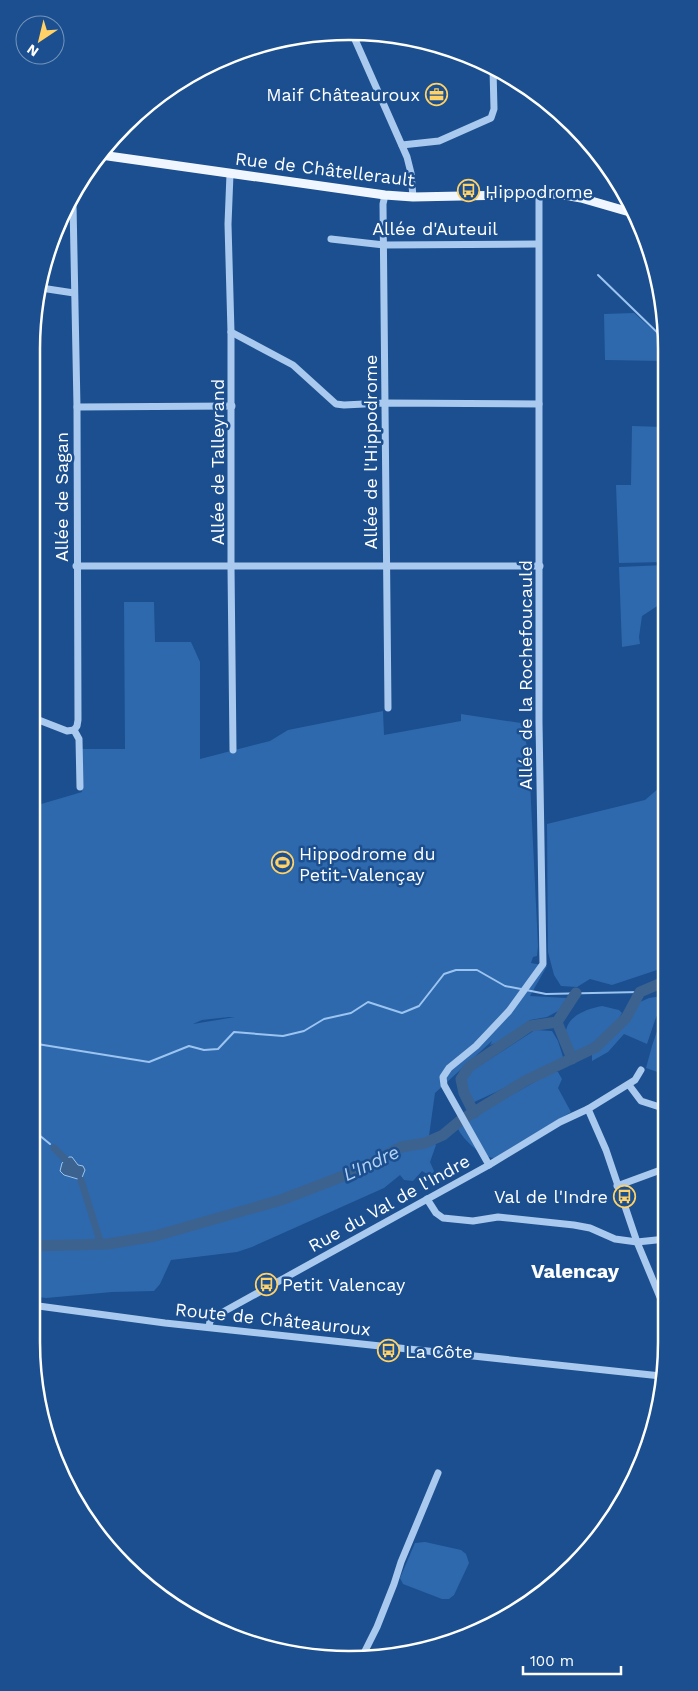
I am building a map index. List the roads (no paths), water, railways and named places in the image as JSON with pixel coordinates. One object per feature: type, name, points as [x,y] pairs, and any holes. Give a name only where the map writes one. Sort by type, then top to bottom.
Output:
[{"type":"main road","name":"Rue de Châtellerault","points":[[108,156],[385,196],[559,194],[581,198],[625,211]]},
{"type":"street","points":[[355,40],[407,157],[411,173],[412,197]]},
{"type":"street","points":[[402,145],[439,141],[491,118],[494,109],[494,76]]},
{"type":"street","name":"Allée de Talleyrand","points":[[230,174],[228,224],[232,332],[231,567],[234,750]]},
{"type":"street","name":"Allée de la Rochefoucauld","points":[[489,1165],[444,1085],[443,1077],[449,1068],[476,1046],[509,1011],[543,964],[539,722],[539,194]]},
{"type":"street","name":"Allée de l'Hippodrome","points":[[385,196],[388,708]]},
{"type":"street","name":"Allée de Sagan","points":[[73,210],[77,408],[76,566],[78,720],[74,730],[79,739],[80,787]]},
{"type":"street","name":"Allée d'Auteuil","points":[[331,239],[384,245],[538,244]]},
{"type":"street","points":[[46,289],[74,293]]},
{"type":"street","points":[[232,332],[293,365],[336,404],[344,406],[385,403],[539,404]]},
{"type":"street","points":[[77,408],[232,406]]},
{"type":"street","points":[[76,566],[540,566]]},
{"type":"street","points":[[40,720],[67,730],[74,730]]},
{"type":"street","name":"Rue du Val de l'Indre","points":[[210,1327],[210,1321],[214,1317],[489,1165],[560,1122],[588,1109],[629,1085],[635,1080],[641,1070]]},
{"type":"street","points":[[629,1085],[641,1101],[658,1106]]},
{"type":"street","points":[[588,1109],[606,1150],[637,1242],[658,1292]]},
{"type":"street","points":[[617,1186],[658,1171]]},
{"type":"street","points":[[427,1199],[436,1213],[444,1218],[473,1221],[498,1217],[574,1225],[590,1228],[616,1239],[637,1242],[658,1240]]},
{"type":"street","name":"Route de Châteauroux","points":[[40,1306],[128,1318],[656,1375]]},
{"type":"street","points":[[365,1650],[377,1627],[401,1562],[438,1474]]},
{"type":"waterway","points":[[598,275],[657,332]]},
{"type":"waterway","points":[[40,1044],[149,1062],[189,1046],[204,1050],[218,1049],[234,1032],[283,1036],[304,1031],[324,1019],[351,1013],[368,1002],[402,1013],[419,1006],[444,974],[456,970],[477,970],[505,986],[521,989]]},
{"type":"waterway","name":"L'Indre","points":[[40,1246],[108,1244],[155,1236],[281,1200],[359,1170],[401,1147],[425,1143],[443,1135],[461,1120],[525,1081],[596,1047],[626,1018],[640,992],[658,984]]},
{"type":"waterway","points":[[526,990],[546,994],[640,992]]},
{"type":"waterway","points":[[474,1113],[464,1093],[461,1079],[469,1067],[530,1026],[557,1022],[576,993]]},
{"type":"waterway","points":[[557,1022],[572,1059]]},
{"type":"waterway","points":[[40,1136],[50,1144]]},
{"type":"waterway","points":[[54,1148],[66,1160]]},
{"type":"waterway","points":[[81,1180],[101,1244]]},
{"type":"place","name":"Maif Châteauroux","points":[[436,94]]},
{"type":"place","name":"Hippodrome","points":[[469,191]]},
{"type":"place","name":"Hippodrome du Petit-Valençay","points":[[283,863]]},
{"type":"place","name":"Val de l'Indre","points":[[624,1196]]},
{"type":"place","name":"Petit Valencay","points":[[266,1284]]},
{"type":"place","name":"La Côte","points":[[389,1351]]},
{"type":"district","name":"Valencay","points":[[575,1271]]}]
